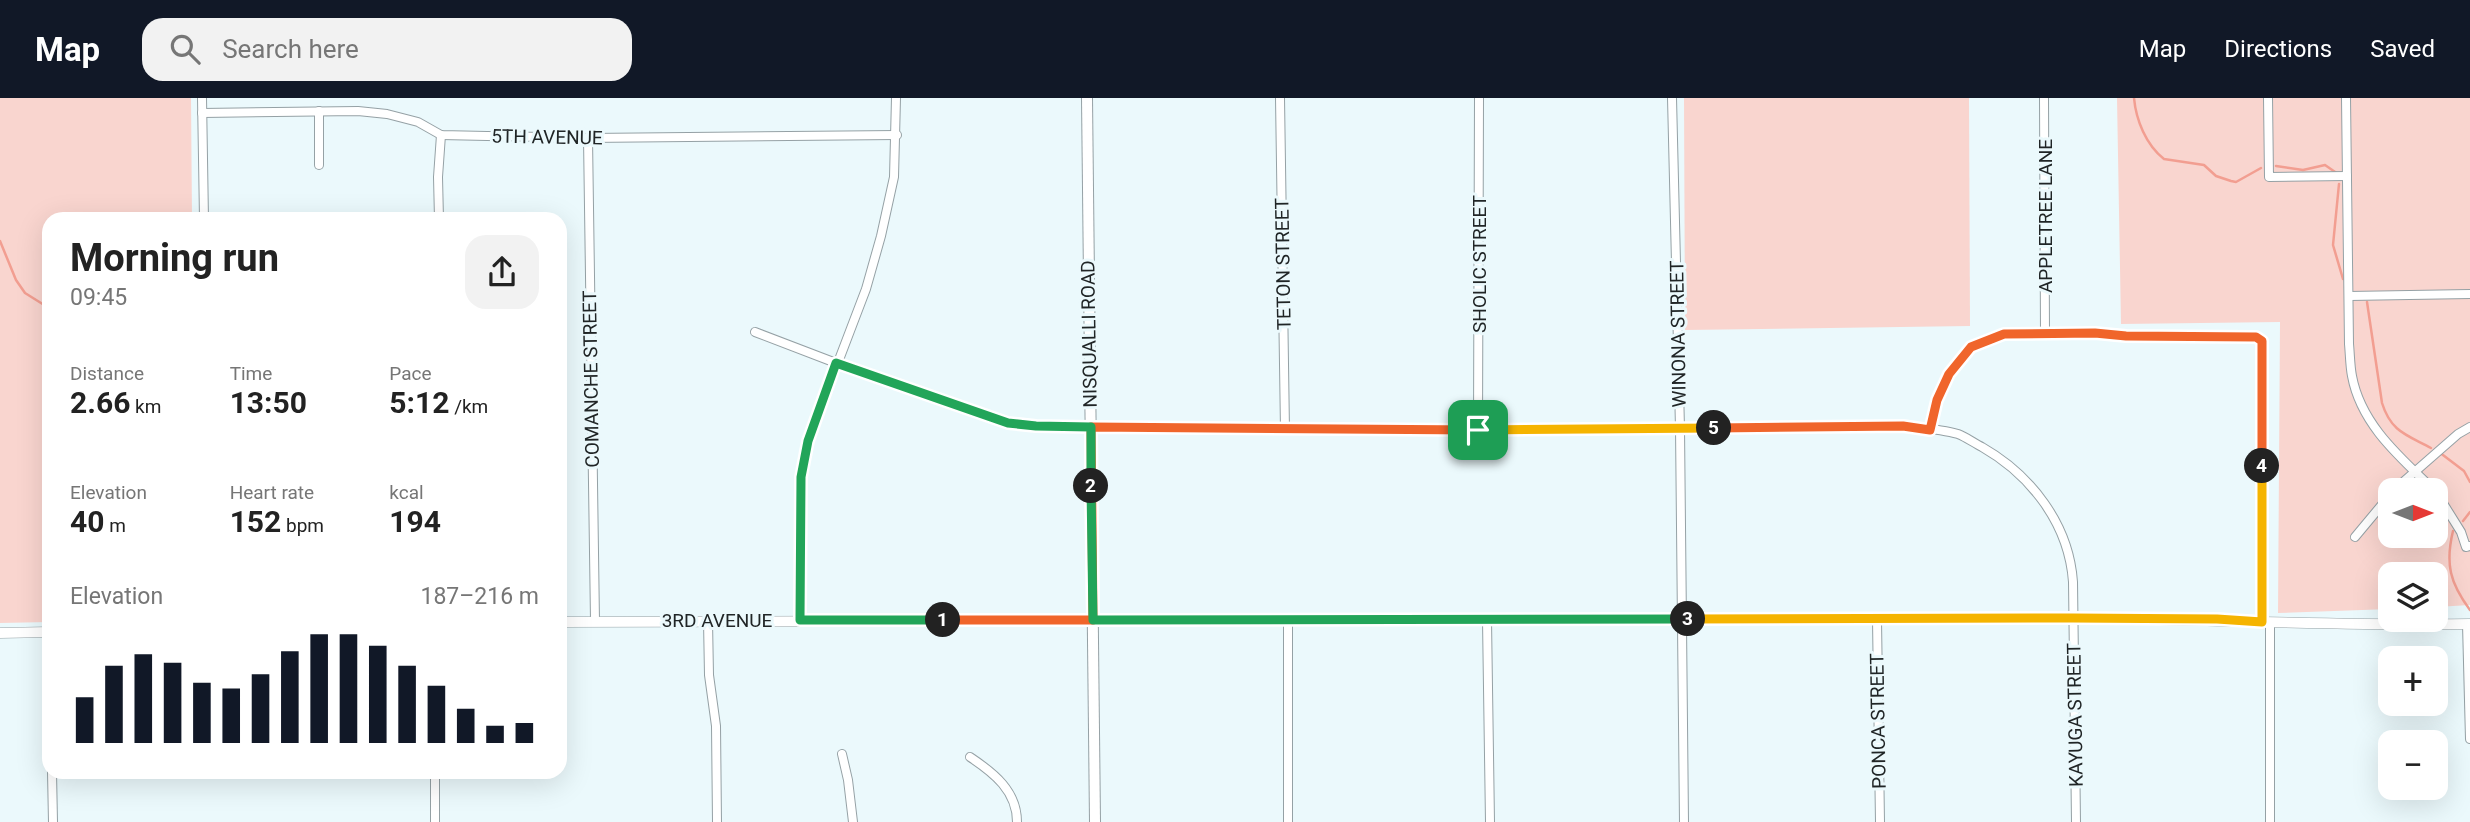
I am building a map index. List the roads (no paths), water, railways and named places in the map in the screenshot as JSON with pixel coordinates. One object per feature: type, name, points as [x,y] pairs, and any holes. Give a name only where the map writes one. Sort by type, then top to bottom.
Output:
[{"type":"main road","name":"NISQUALLI ROAD","points":[[1087,98],[1095,822]]},
{"type":"street","points":[[202,98],[204,212]]},
{"type":"street","points":[[800,620],[801,477],[808,441],[866,289],[881,236],[894,177],[896,98]]},
{"type":"street","name":"TETON STREET","points":[[1280,98],[1285,430]]},
{"type":"street","name":"SHOLIC STREET","points":[[1478,430],[1479,98]]},
{"type":"street","name":"WINONA STREET","points":[[1672,98],[1680,428],[1684,822]]},
{"type":"street","name":"APPLETREE LANE","points":[[2044,98],[2045,334]]},
{"type":"street","points":[[2268,98],[2269,177],[2347,176]]},
{"type":"street","points":[[2346,98],[2349,344],[2353,379],[2366,413],[2384,440],[2422,478]]},
{"type":"street","points":[[319,111],[320,165]]},
{"type":"street","name":"5TH AVENUE","points":[[202,113],[358,111],[387,114],[418,122],[441,135],[588,138],[897,135]]},
{"type":"street","points":[[439,212],[441,135]]},
{"type":"street","name":"COMANCHE STREET","points":[[588,138],[595,621]]},
{"type":"street","points":[[2348,296],[2470,293]]},
{"type":"street","name":"KAYUGA STREET","points":[[755,332],[1008,423],[1036,426],[1285,430],[1903,426],[1959,435],[2007,463],[2033,488],[2053,517],[2068,554],[2072,571],[2076,822]]},
{"type":"street","points":[[1930,430],[1937,400],[1949,374],[1971,347],[2004,334],[2256,337],[2262,341],[2270,822]]},
{"type":"street","points":[[2409,478],[2458,434],[2470,427]]},
{"type":"street","points":[[2355,537],[2378,509]]},
{"type":"street","points":[[2448,512],[2461,532],[2466,547],[2470,547]]},
{"type":"street","name":"3RD AVENUE","points":[[567,622],[2073,618],[2468,624]]},
{"type":"street","points":[[1287,620],[1287,822]]},
{"type":"street","points":[[1487,620],[1490,822]]},
{"type":"street","name":"PONCA STREET","points":[[1877,620],[1880,822]]},
{"type":"street","points":[[708,621],[709,675],[716,726],[717,822]]},
{"type":"street","points":[[2468,624],[2470,739]]},
{"type":"street","points":[[0,633],[42,632]]},
{"type":"street","points":[[842,754],[853,822]]},
{"type":"street","points":[[970,757],[993,773],[1009,790],[1017,822]]},
{"type":"street","points":[[52,779],[53,822]]},
{"type":"street","points":[[435,779],[435,822]]},
{"type":"waterway","points":[[2134,98],[2143,132],[2152,147],[2164,159],[2204,165],[2216,176],[2236,182],[2261,168]]},
{"type":"waterway","points":[[2276,166],[2303,170],[2325,165],[2338,174]]},
{"type":"waterway","points":[[2339,184],[2333,245],[2343,279]]},
{"type":"waterway","points":[[0,241],[16,280],[25,293],[42,304]]},
{"type":"waterway","points":[[2367,302],[2382,403],[2386,413],[2401,432],[2431,448]]},
{"type":"waterway","points":[[2439,452],[2464,471],[2470,482]]},
{"type":"waterway","points":[[2463,521],[2470,512]]},
{"type":"waterway","points":[[2453,531],[2449,553],[2451,573],[2470,610]]}]
